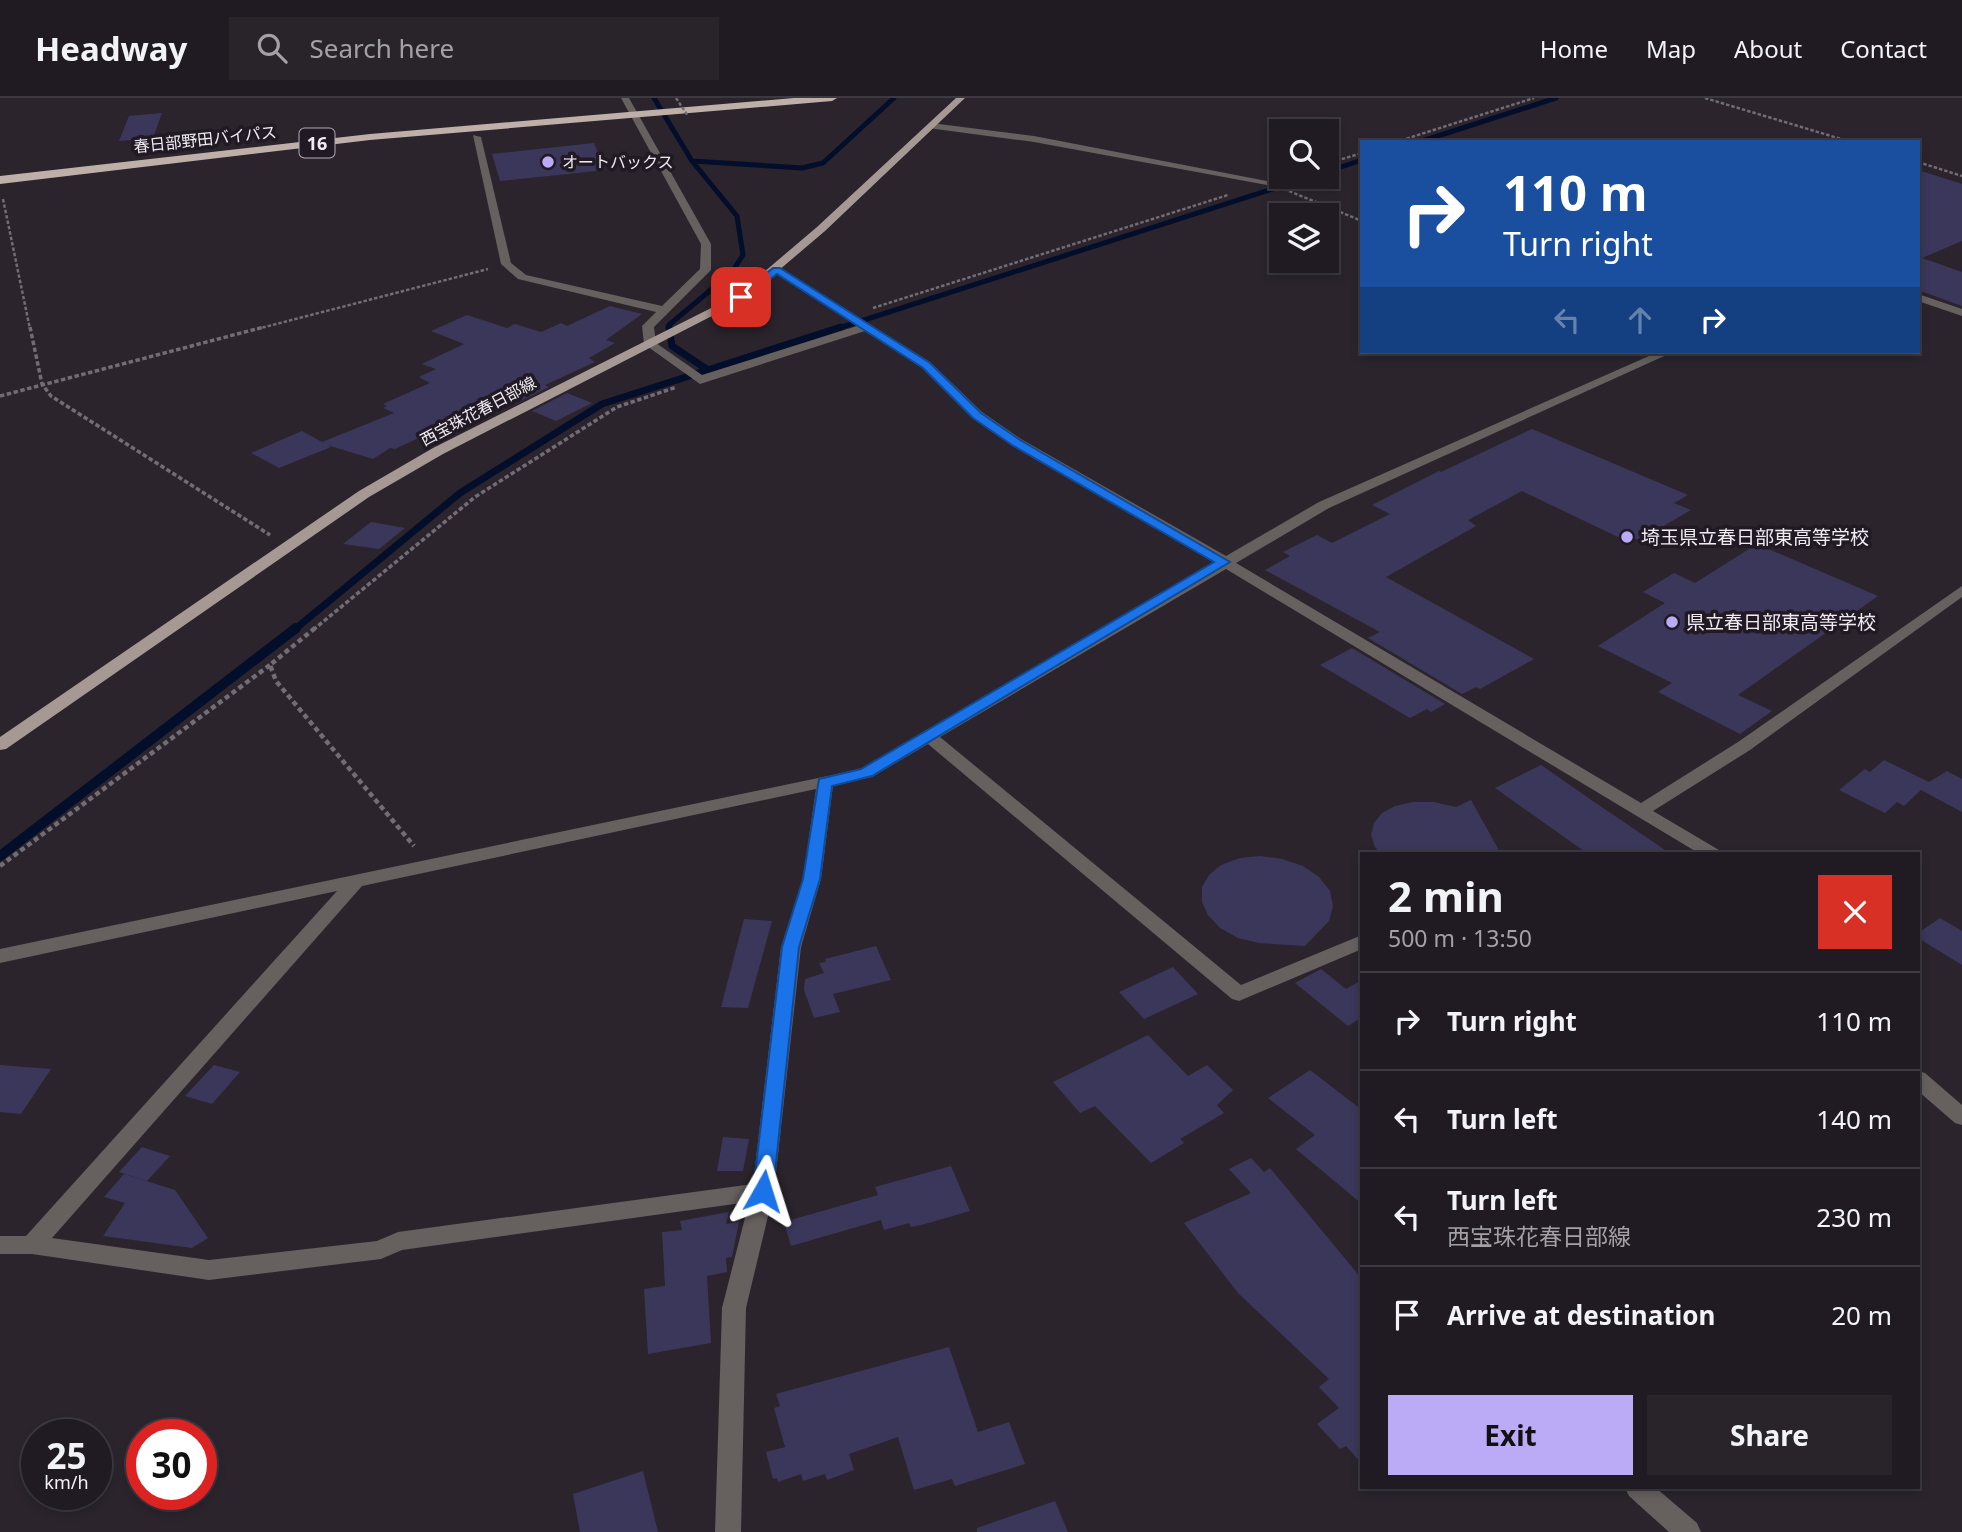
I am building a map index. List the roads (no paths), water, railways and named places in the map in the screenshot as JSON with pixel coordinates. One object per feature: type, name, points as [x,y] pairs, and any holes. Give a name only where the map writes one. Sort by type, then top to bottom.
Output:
[{"type":"highway","name":"春日部野田バイパス","points":[[0,170],[173,148],[375,127],[715,98]]},
{"type":"highway","name":"春日部野田バイパス","points":[[0,180],[629,106],[832,98]]},
{"type":"main road","name":"西宝珠花春日部線","points":[[0,745],[364,494],[438,451],[741,297],[776,270],[961,98]]},
{"type":"street","points":[[629,106],[706,244],[705,270],[648,326],[654,342],[700,380],[866,327]]},
{"type":"street","points":[[931,126],[1034,139],[1267,182]]},
{"type":"street","points":[[476,137],[506,264],[522,277],[663,310]]},
{"type":"street","points":[[776,270],[926,365],[977,415],[1016,442],[1224,562],[1710,852]]},
{"type":"street","points":[[1920,298],[1962,313]]},
{"type":"street","points":[[0,956],[866,773],[1324,505],[1663,354]]},
{"type":"street","points":[[1642,810],[1744,746],[1962,590]]},
{"type":"street","points":[[929,736],[1239,994],[1360,941]]},
{"type":"street","points":[[728,1532],[734,1308],[763,1191],[791,947],[812,879],[825,783]]},
{"type":"street","points":[[32,1245],[356,881]]},
{"type":"street","points":[[1920,1081],[1962,1117]]},
{"type":"street","points":[[0,1245],[32,1245],[209,1270],[381,1250],[398,1241],[763,1191]]},
{"type":"street","points":[[1639,1489],[1688,1532]]},
{"type":"waterway","points":[[654,98],[692,161]]},
{"type":"waterway","points":[[692,161],[802,168],[823,163],[894,98]]},
{"type":"waterway","points":[[1425,140],[1556,98]]},
{"type":"waterway","points":[[670,329],[669,325],[732,272],[743,255],[737,216],[692,161]]},
{"type":"waterway","points":[[1339,168],[1360,161]]},
{"type":"waterway","points":[[836,329],[1273,189]]},
{"type":"waterway","points":[[669,327],[672,346],[708,370]]},
{"type":"waterway","points":[[708,370],[841,327]]},
{"type":"waterway","points":[[294,630],[460,493],[602,404],[708,370]]},
{"type":"waterway","points":[[0,856],[296,628]]},
{"type":"place","name":"オートバックス","points":[[548,162]]},
{"type":"place","name":"埼玉県立春日部東高等学校","points":[[1627,537]]},
{"type":"place","name":"県立春日部東高等学校","points":[[1672,622]]}]
